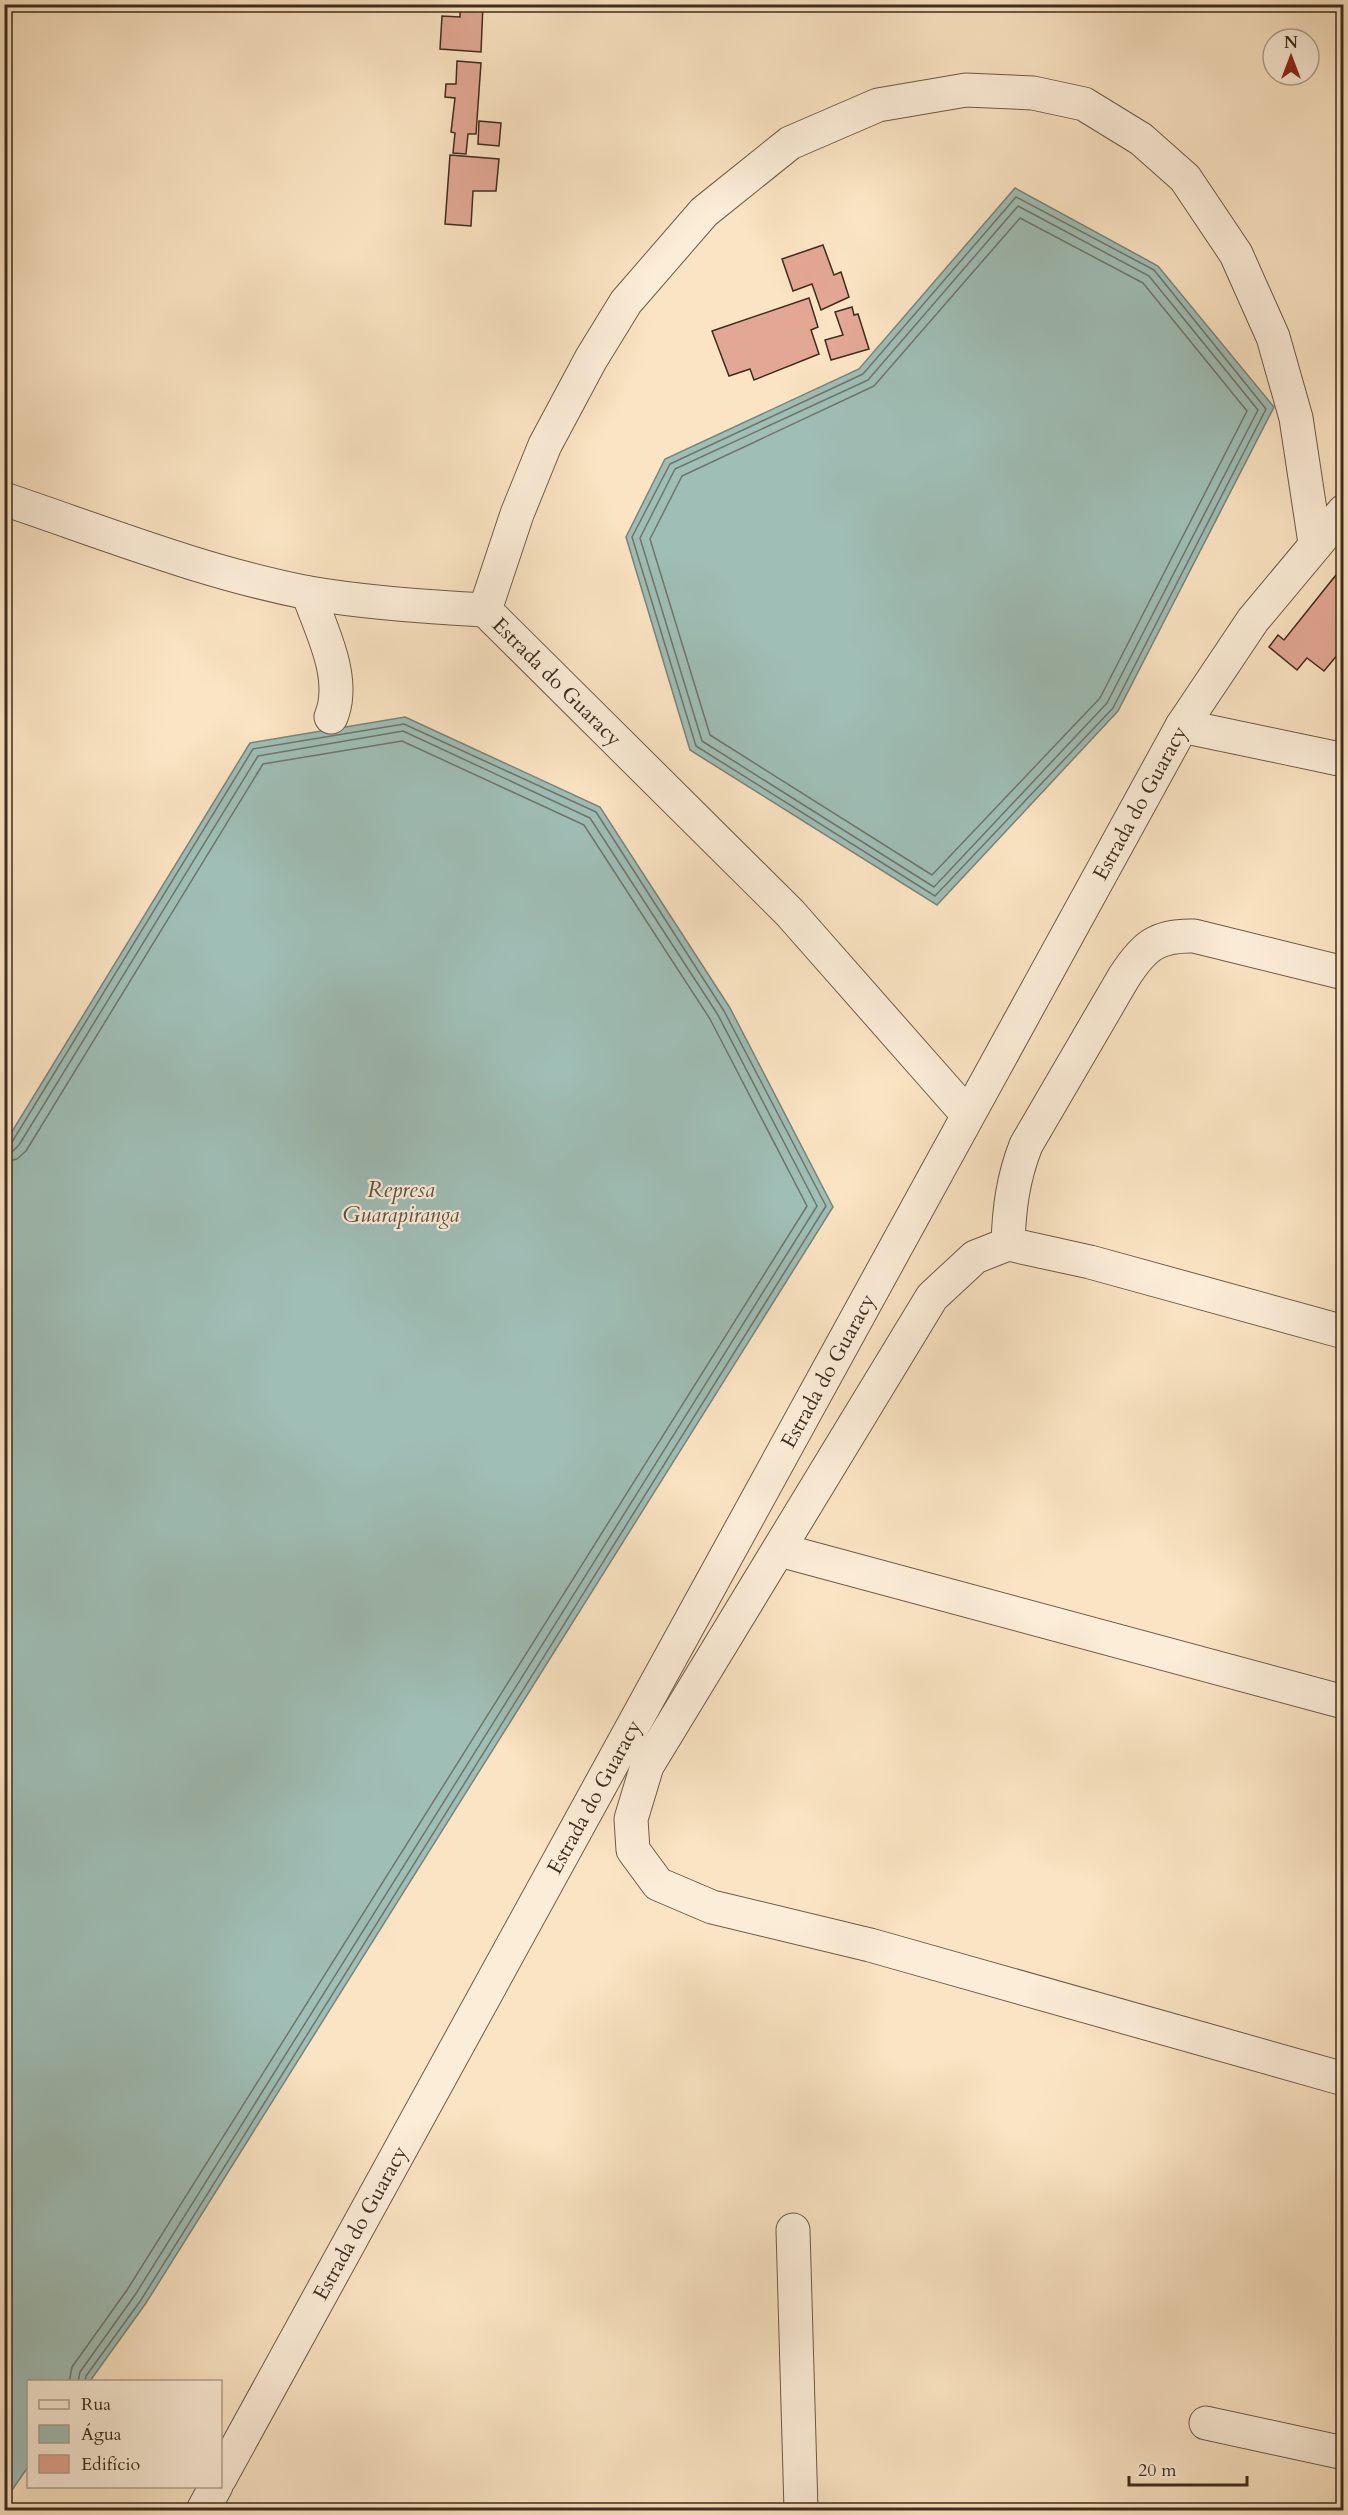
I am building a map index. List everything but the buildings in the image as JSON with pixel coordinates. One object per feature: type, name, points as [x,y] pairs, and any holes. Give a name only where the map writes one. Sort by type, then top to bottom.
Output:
[{"type":"street","points":[[486,610],[517,514],[541,455],[591,359],[626,302],[704,212],[790,143],[878,105],[966,90],[1033,93],[1084,104],[1141,139],[1185,178],[1236,255],[1273,337],[1296,418],[1315,543]]},
{"type":"street","name":"Estrada do Guaracy","points":[[4,499],[210,569],[308,592],[406,606],[486,610],[790,914],[968,1115]]},
{"type":"street","name":"Estrada do Guaracy","points":[[222,2474],[1182,726],[1253,620],[1344,511]]},
{"type":"street","points":[[308,592],[332,662],[338,690],[331,717]]},
{"type":"street","points":[[1182,726],[1344,760]]},
{"type":"street","points":[[1008,1244],[1015,1174],[1026,1144],[1124,976],[1135,959],[1155,940],[1175,935],[1194,936],[1344,974]]},
{"type":"street","points":[[1344,1332],[1090,1262],[1008,1244],[975,1257],[932,1298],[647,1766],[631,1819],[633,1850],[658,1884],[711,1907],[870,1945],[1344,2079]]},
{"type":"street","points":[[780,1550],[1344,1702]]},
{"type":"street","points":[[792,2230],[801,2511]]},
{"type":"street","points":[[1206,2422],[1344,2453]]},
{"type":"street","points":[[203,2511],[215,2488]]},
{"type":"water","points":[[1015,188],[1158,266],[1274,407],[1118,711],[937,905],[690,750],[626,537],[665,459],[859,369]]},
{"type":"water","name":"Represa Guarapiranga","points":[[405,717],[600,807],[730,1008],[833,1207],[146,2303],[91,2380],[27,2380],[27,2468],[5,2500],[5,1143],[250,743]]}]
